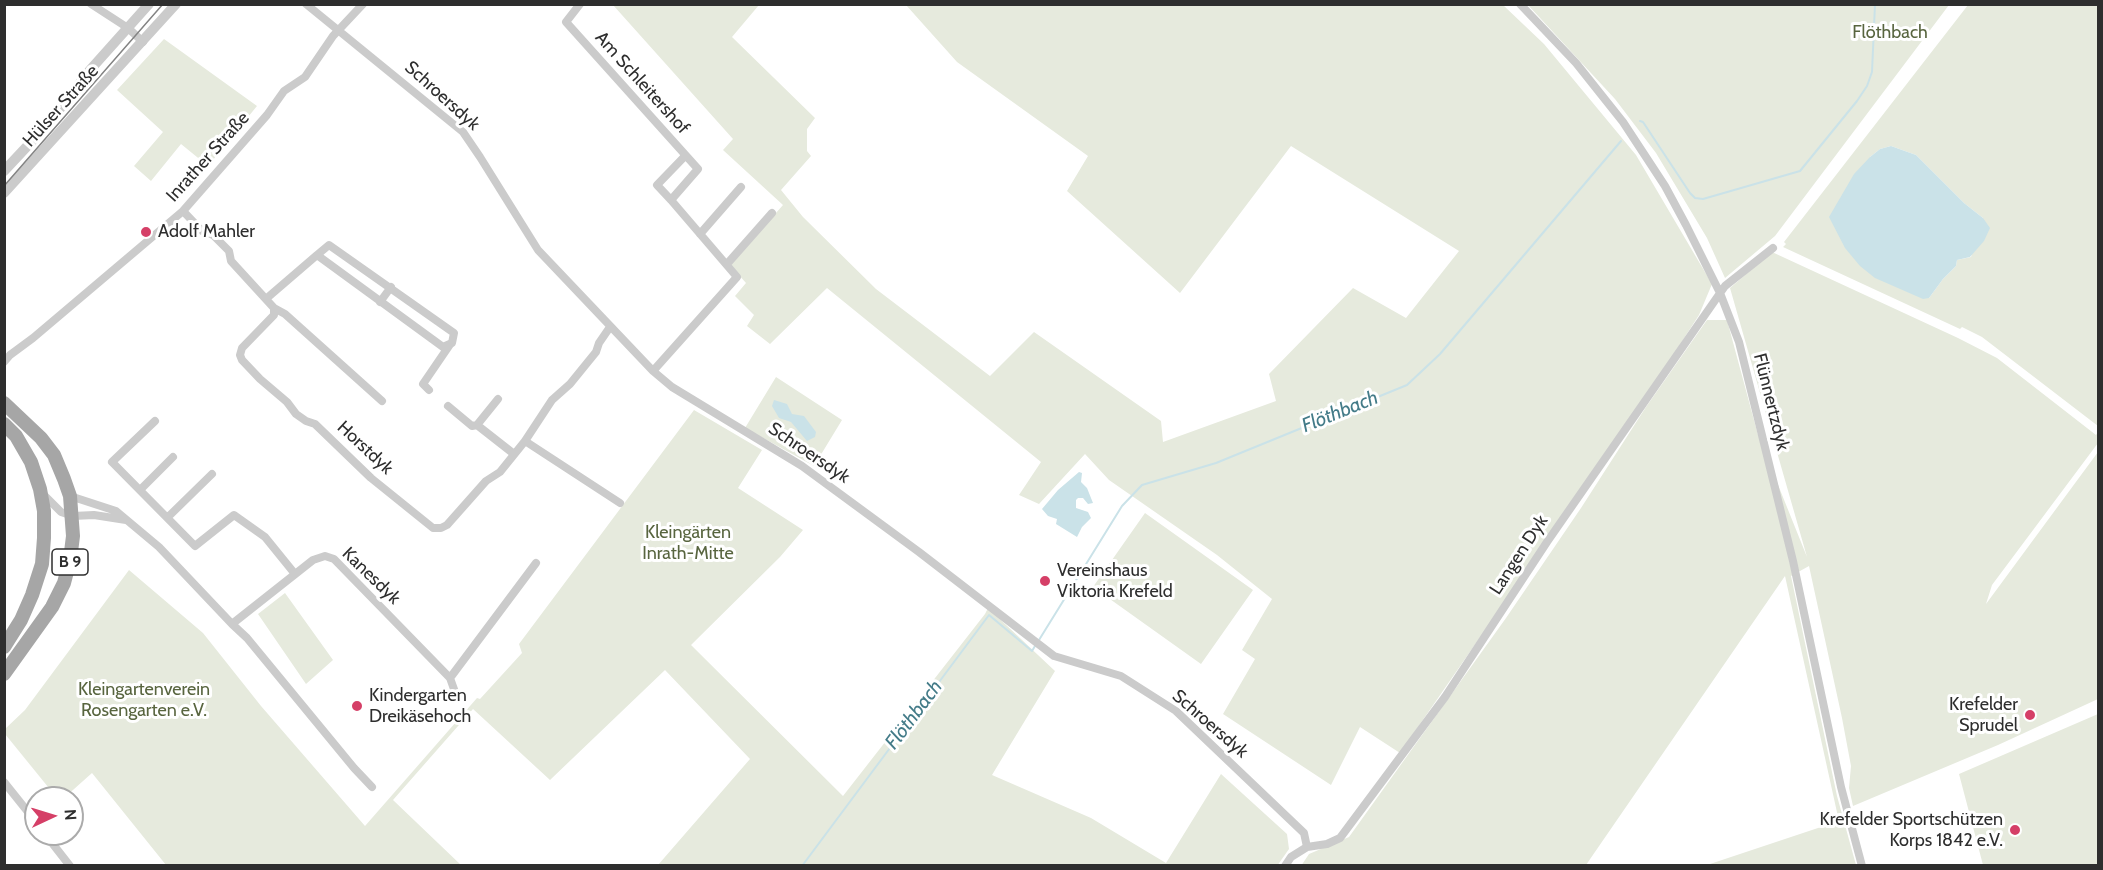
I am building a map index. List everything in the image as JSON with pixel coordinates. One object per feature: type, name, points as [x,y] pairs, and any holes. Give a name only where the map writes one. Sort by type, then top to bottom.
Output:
[{"type":"main road","name":"B 9","points":[[4,403],[41,438],[54,456],[70,496],[73,516],[70,560],[64,583],[52,607],[4,674]]},
{"type":"main road","name":"B 9","points":[[4,424],[24,448],[31,462],[44,511],[42,564],[32,596],[21,620],[4,647]]},
{"type":"street","points":[[91,4],[128,28],[143,42]]},
{"type":"street","name":"Hülser Straße","points":[[4,171],[48,124],[90,70],[149,4]]},
{"type":"street","name":"Hülser Straße","points":[[4,193],[176,4]]},
{"type":"street","points":[[306,4],[339,30]]},
{"type":"street","name":"Inrather Straße","points":[[4,362],[183,211],[267,115],[285,91],[305,77],[333,36],[363,4]]},
{"type":"street","name":"Am Schleitershof","points":[[580,4],[566,22],[698,169],[671,201]]},
{"type":"street","name":"Flünnertzdyk","points":[[1520,4],[1576,63],[1623,122],[1665,186],[1720,293],[1739,342],[1793,561],[1841,788],[1862,866]]},
{"type":"street","name":"Schroersdyk","points":[[339,30],[462,132],[538,250],[653,371],[672,387],[802,466],[1054,656],[1121,676],[1176,711],[1304,832],[1307,847]]},
{"type":"street","name":"Am Schleitershof","points":[[685,156],[657,184],[727,264]]},
{"type":"street","points":[[700,234],[741,187]]},
{"type":"street","points":[[183,211],[202,231],[213,235],[229,251],[231,261],[274,308],[285,314],[382,401]]},
{"type":"street","points":[[653,371],[736,278],[727,264],[772,213]]},
{"type":"street","points":[[267,298],[329,245],[454,333],[452,343],[423,384],[429,390]]},
{"type":"street","name":"Langen Dyk","points":[[1285,866],[1291,857],[1307,847],[1327,844],[1340,838],[1432,716],[1560,522],[1725,286],[1773,248]]},
{"type":"street","points":[[317,255],[443,347],[452,343]]},
{"type":"street","points":[[380,302],[391,287]]},
{"type":"street","name":"Horstdyk","points":[[274,308],[274,315],[242,348],[240,355],[242,360],[260,380],[287,402],[296,414],[306,422],[315,424],[371,478],[433,528],[447,525],[486,481],[500,472],[525,441],[552,400],[570,384],[596,352],[610,327]]},
{"type":"street","points":[[477,425],[498,399]]},
{"type":"street","points":[[448,406],[472,426],[477,425],[514,454]]},
{"type":"street","points":[[155,421],[112,462],[195,546],[234,515],[265,537],[295,574]]},
{"type":"street","points":[[525,441],[620,503]]},
{"type":"street","points":[[140,490],[173,457]]},
{"type":"street","points":[[168,517],[212,474]]},
{"type":"street","points":[[40,489],[52,506],[61,512],[73,516],[94,515],[127,520]]},
{"type":"street","points":[[70,496],[116,511],[159,547],[247,638],[372,787]]},
{"type":"street","name":"Kanesdyk","points":[[232,624],[313,560],[325,556],[334,559],[450,678],[455,692]]},
{"type":"street","points":[[450,678],[536,563]]},
{"type":"street","points":[[4,782],[24,807]]},
{"type":"street","points":[[54,846],[70,866]]},
{"type":"green space","points":[[613,5],[759,5],[732,37],[815,118],[807,129],[807,151],[811,156],[781,190],[803,217],[876,289],[990,376],[1034,332],[1161,421],[1163,442],[1276,401],[1269,374],[1353,288],[1406,318],[1459,251],[1291,146],[1180,293],[1067,191],[1088,156],[957,62],[906,5],[1503,5],[1544,44],[1636,155],[1712,284],[1699,315],[1646,397],[1400,753],[1360,727],[1331,785],[1223,714],[1255,659],[1242,650],[1272,599],[1217,555],[1109,480],[1085,454],[1039,504],[1019,495],[1041,462],[827,288],[770,344],[747,326],[754,315],[735,296],[746,283],[730,265],[783,205],[723,150],[733,139]]},
{"type":"green space","points":[[1528,5],[1949,5],[1775,236],[1725,278],[1707,238],[1656,153],[1615,99]]},
{"type":"green space","points":[[1968,5],[2098,5],[2098,426],[1982,337],[1783,247],[1786,244],[1784,242]],"holes":[[[1891,146],[1916,155],[1964,203],[1983,218],[1971,257],[1957,260],[1956,266],[1929,298],[1870,157],[1880,149]]]},
{"type":"green space","points":[[164,39],[257,106],[208,166],[181,144],[151,181],[134,166],[163,132],[117,90]]},
{"type":"green space","points":[[1772,252],[1997,358],[2096,435],[2098,432],[2098,443],[1992,585],[1986,604],[2098,452],[2098,699],[1998,745],[1853,806],[1849,788],[1851,766],[1809,566],[1791,576],[1837,796],[1856,865],[1707,865],[1824,826],[1840,826],[1785,576],[1586,865],[1301,866],[1309,854],[1349,837],[1506,618],[1646,407],[1707,320],[1727,320],[1758,435],[1807,557],[1730,288]]},
{"type":"green space","points":[[776,377],[842,420],[814,466],[745,428]]},
{"type":"green space","points":[[694,410],[762,450],[738,488],[803,530],[780,557],[691,645],[843,796],[988,608],[1055,671],[992,775],[1091,818],[1166,863],[1221,774],[1287,834],[1289,849],[1277,866],[658,865],[750,759],[665,670],[550,780],[473,709],[393,800],[461,865],[166,865],[92,773],[77,786],[47,786],[5,734],[5,729],[25,710],[129,570],[203,633],[261,706],[365,826],[477,698],[480,699],[522,653],[519,644]]},
{"type":"green space","points":[[1145,513],[1253,590],[1201,664],[1093,587]]},
{"type":"green space","points":[[285,593],[333,660],[306,684],[258,614]]},
{"type":"green space","points":[[2098,714],[2098,865],[1983,865],[1959,774]]},
{"type":"water","points":[[1891,146],[1916,155],[1964,203],[1983,218],[1990,228],[1984,241],[1970,257],[1957,260],[1956,266],[1929,298],[1923,299],[1875,278],[1860,266],[1845,248],[1829,217],[1854,174],[1880,149]]},
{"type":"water","points":[[774,400],[787,404],[792,414],[804,416],[816,432],[815,437],[807,441],[791,422],[779,418],[772,406]]},
{"type":"water","points":[[1079,472],[1082,473],[1081,482],[1087,488],[1093,503],[1088,504],[1083,498],[1076,500],[1076,508],[1088,512],[1091,518],[1082,527],[1077,537],[1056,524],[1057,519],[1048,516],[1042,509],[1058,490]]},
{"type":"waterway","name":"Flöthbach","points":[[1640,121],[1643,122],[1695,198],[1703,199],[1800,171],[1867,86],[1872,72],[1875,4]]},
{"type":"waterway","name":"Flöthbach","points":[[1039,640],[1122,506],[1142,485],[1216,463],[1407,385],[1440,354],[1621,141]]},
{"type":"waterway","name":"Flöthbach","points":[[802,866],[989,615],[1032,651],[1035,646]]},
{"type":"tram line","points":[[4,186],[163,4]]},
{"type":"place","name":"Adolf Mahler","points":[[146,232]]},
{"type":"place","name":"Vereinshaus Viktoria Krefeld","points":[[1045,581]]},
{"type":"place","name":"Kindergarten Dreikäsehoch","points":[[357,706]]},
{"type":"place","name":"Krefelder Sprudel","points":[[2030,715]]},
{"type":"place","name":"Krefelder Sportschützen Korps 1842 e.V.","points":[[2015,830]]},
{"type":"park label","name":"Kleingärten Inrath-Mitte","points":[[688,543]]},
{"type":"park label","name":"Kleingartenverein Rosengarten e.V.","points":[[144,700]]}]
